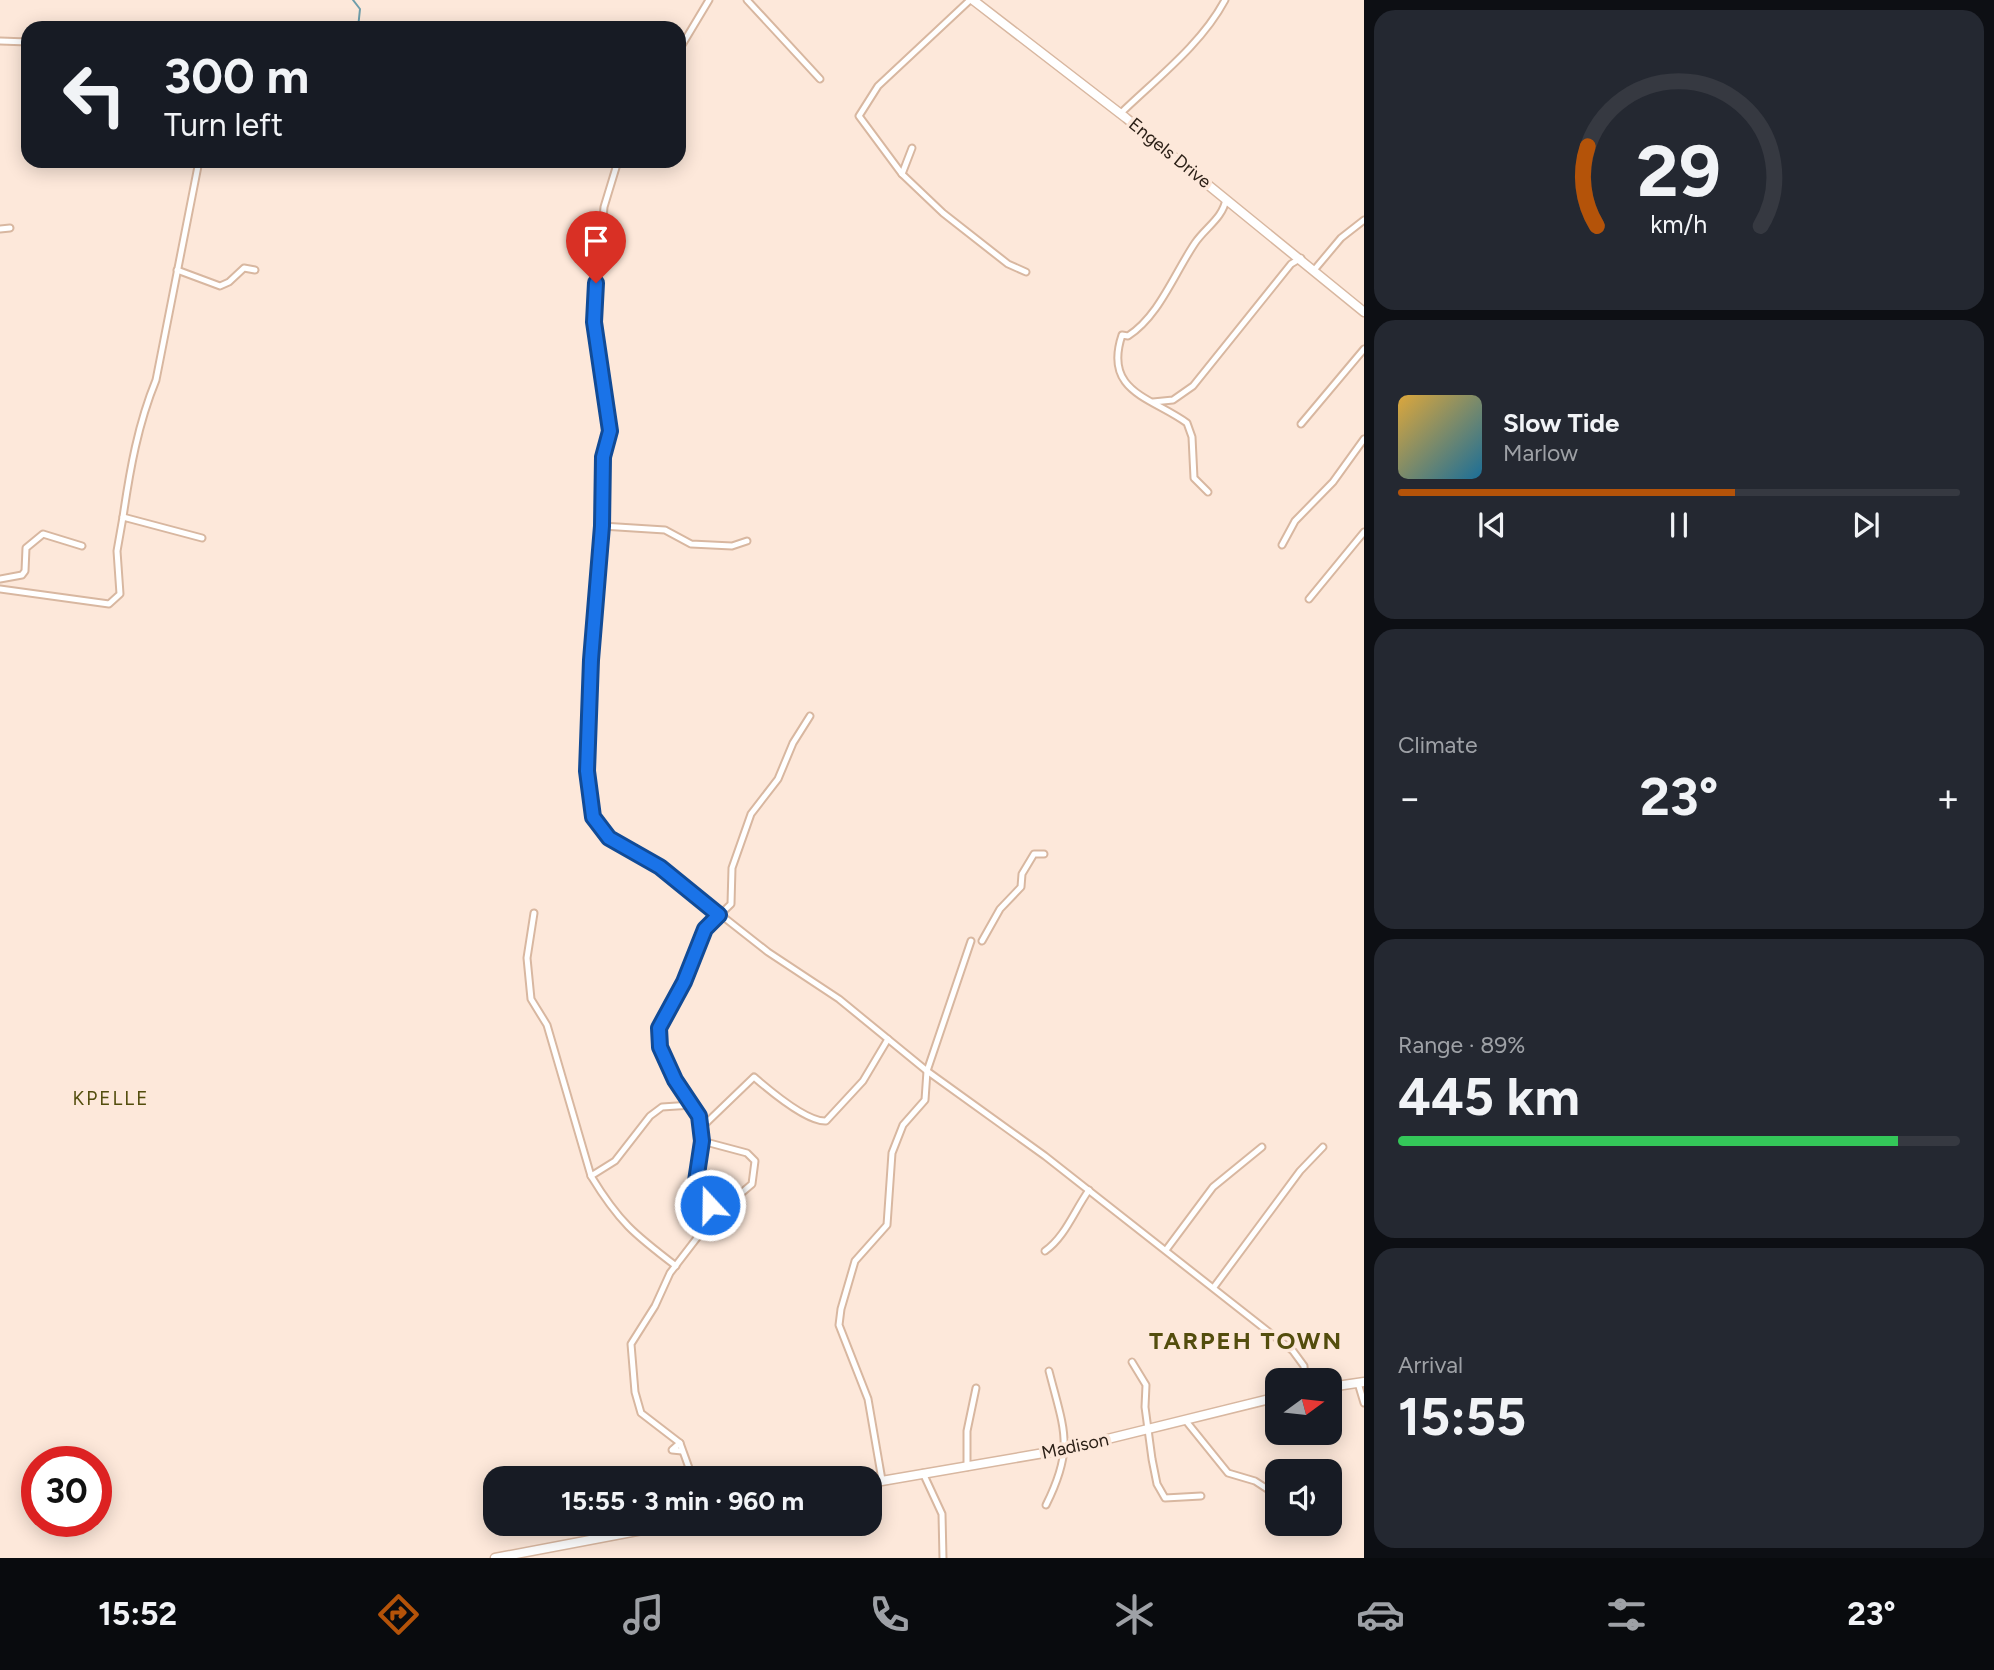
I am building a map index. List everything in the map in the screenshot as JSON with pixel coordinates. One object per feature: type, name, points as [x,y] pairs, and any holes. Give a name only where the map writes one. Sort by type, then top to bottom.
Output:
[{"type":"street","points":[[686,38],[709,0]]},
{"type":"street","points":[[747,0],[820,79]]},
{"type":"street","points":[[971,0],[878,86],[859,116],[902,174],[943,213],[1008,264],[1026,272]]},
{"type":"street","name":"Engels Drive","points":[[971,0],[1227,198],[1364,312]]},
{"type":"street","points":[[1120,114],[1146,92],[1214,19],[1225,0]]},
{"type":"street","points":[[0,41],[21,42]]},
{"type":"street","points":[[902,174],[912,148]]},
{"type":"street","points":[[0,589],[109,604],[120,594],[117,551],[134,447],[145,400],[156,380],[198,168]]},
{"type":"street","points":[[616,168],[604,207],[594,322],[610,431],[603,457],[602,526],[594,586],[587,771],[593,817],[609,838],[660,867],[719,915],[839,999],[927,1071],[1089,1190],[1293,1352],[1304,1368]]},
{"type":"street","points":[[1208,492],[1194,478],[1192,437],[1187,423],[1139,396],[1118,372],[1116,355],[1122,335],[1128,336],[1147,321],[1197,240],[1225,208],[1227,198]]},
{"type":"street","points":[[1315,269],[1341,238],[1364,220]]},
{"type":"street","points":[[0,229],[10,228]]},
{"type":"street","points":[[1153,402],[1173,400],[1193,386],[1291,264],[1301,258]]},
{"type":"street","points":[[177,270],[220,286],[229,282],[244,268],[255,270]]},
{"type":"street","points":[[1301,424],[1364,349]]},
{"type":"street","points":[[1282,545],[1295,521],[1333,482],[1364,439]]},
{"type":"street","points":[[123,517],[202,538]]},
{"type":"street","points":[[602,526],[665,530],[691,544],[732,545],[747,541]]},
{"type":"street","points":[[1309,599],[1364,532]]},
{"type":"street","points":[[0,579],[22,575],[26,571],[26,548],[43,534],[82,546]]},
{"type":"street","points":[[713,1217],[696,1181],[702,1141],[699,1116],[675,1080],[660,1047],[659,1028],[684,982],[705,929],[731,904],[732,868],[751,814],[778,779],[793,743],[810,716]]},
{"type":"street","points":[[982,941],[1000,909],[1021,887],[1022,874],[1029,860],[1034,854],[1044,853]]},
{"type":"street","points":[[534,914],[527,958],[530,999],[547,1025],[591,1176],[609,1208],[630,1231],[676,1266]]},
{"type":"street","points":[[880,1466],[869,1399],[839,1325],[848,1275],[855,1261],[887,1225],[892,1153],[903,1125],[925,1100],[927,1071],[971,941]]},
{"type":"street","points":[[700,1128],[754,1077],[817,1120],[826,1121],[863,1081],[888,1039]]},
{"type":"street","points":[[591,1176],[615,1161],[650,1116],[662,1107],[692,1105]]},
{"type":"street","points":[[688,1466],[680,1443],[641,1413],[635,1392],[631,1343],[676,1266],[713,1217],[752,1184],[755,1161],[747,1153],[702,1141]]},
{"type":"street","points":[[1166,1250],[1213,1187],[1262,1147]]},
{"type":"street","points":[[1213,1287],[1300,1171],[1323,1147]]},
{"type":"street","points":[[1045,1251],[1059,1241],[1071,1215],[1089,1190]]},
{"type":"street","points":[[1132,1362],[1146,1385],[1148,1429],[1157,1484],[1165,1498],[1201,1496]]},
{"type":"street","points":[[1046,1505],[1059,1479],[1066,1449],[1049,1371]]},
{"type":"street","points":[[1342,1385],[1361,1382],[1364,1403]]},
{"type":"street","points":[[967,1466],[967,1431],[976,1388]]},
{"type":"street","name":"Madison","points":[[882,1480],[1066,1449],[1265,1400]]},
{"type":"street","points":[[1186,1421],[1228,1472],[1255,1481],[1265,1488]]},
{"type":"street","points":[[680,1443],[672,1450],[682,1451]]},
{"type":"street","points":[[923,1473],[942,1514],[943,1558]]},
{"type":"street","points":[[495,1558],[517,1556],[611,1536]]},
{"type":"waterway","points":[[353,0],[360,9],[359,21]]},
{"type":"district","name":"KPELLE","points":[[111,1098]]},
{"type":"district","name":"TARPEH TOWN","points":[[1246,1341]]},
{"type":"route","points":[[596,283],[594,322],[610,431],[603,457],[602,526],[594,586],[587,771],[593,817],[609,838],[660,867],[719,915],[705,929],[684,982],[659,1028],[660,1047],[675,1080],[699,1116],[702,1141],[696,1181],[710,1205]]}]
